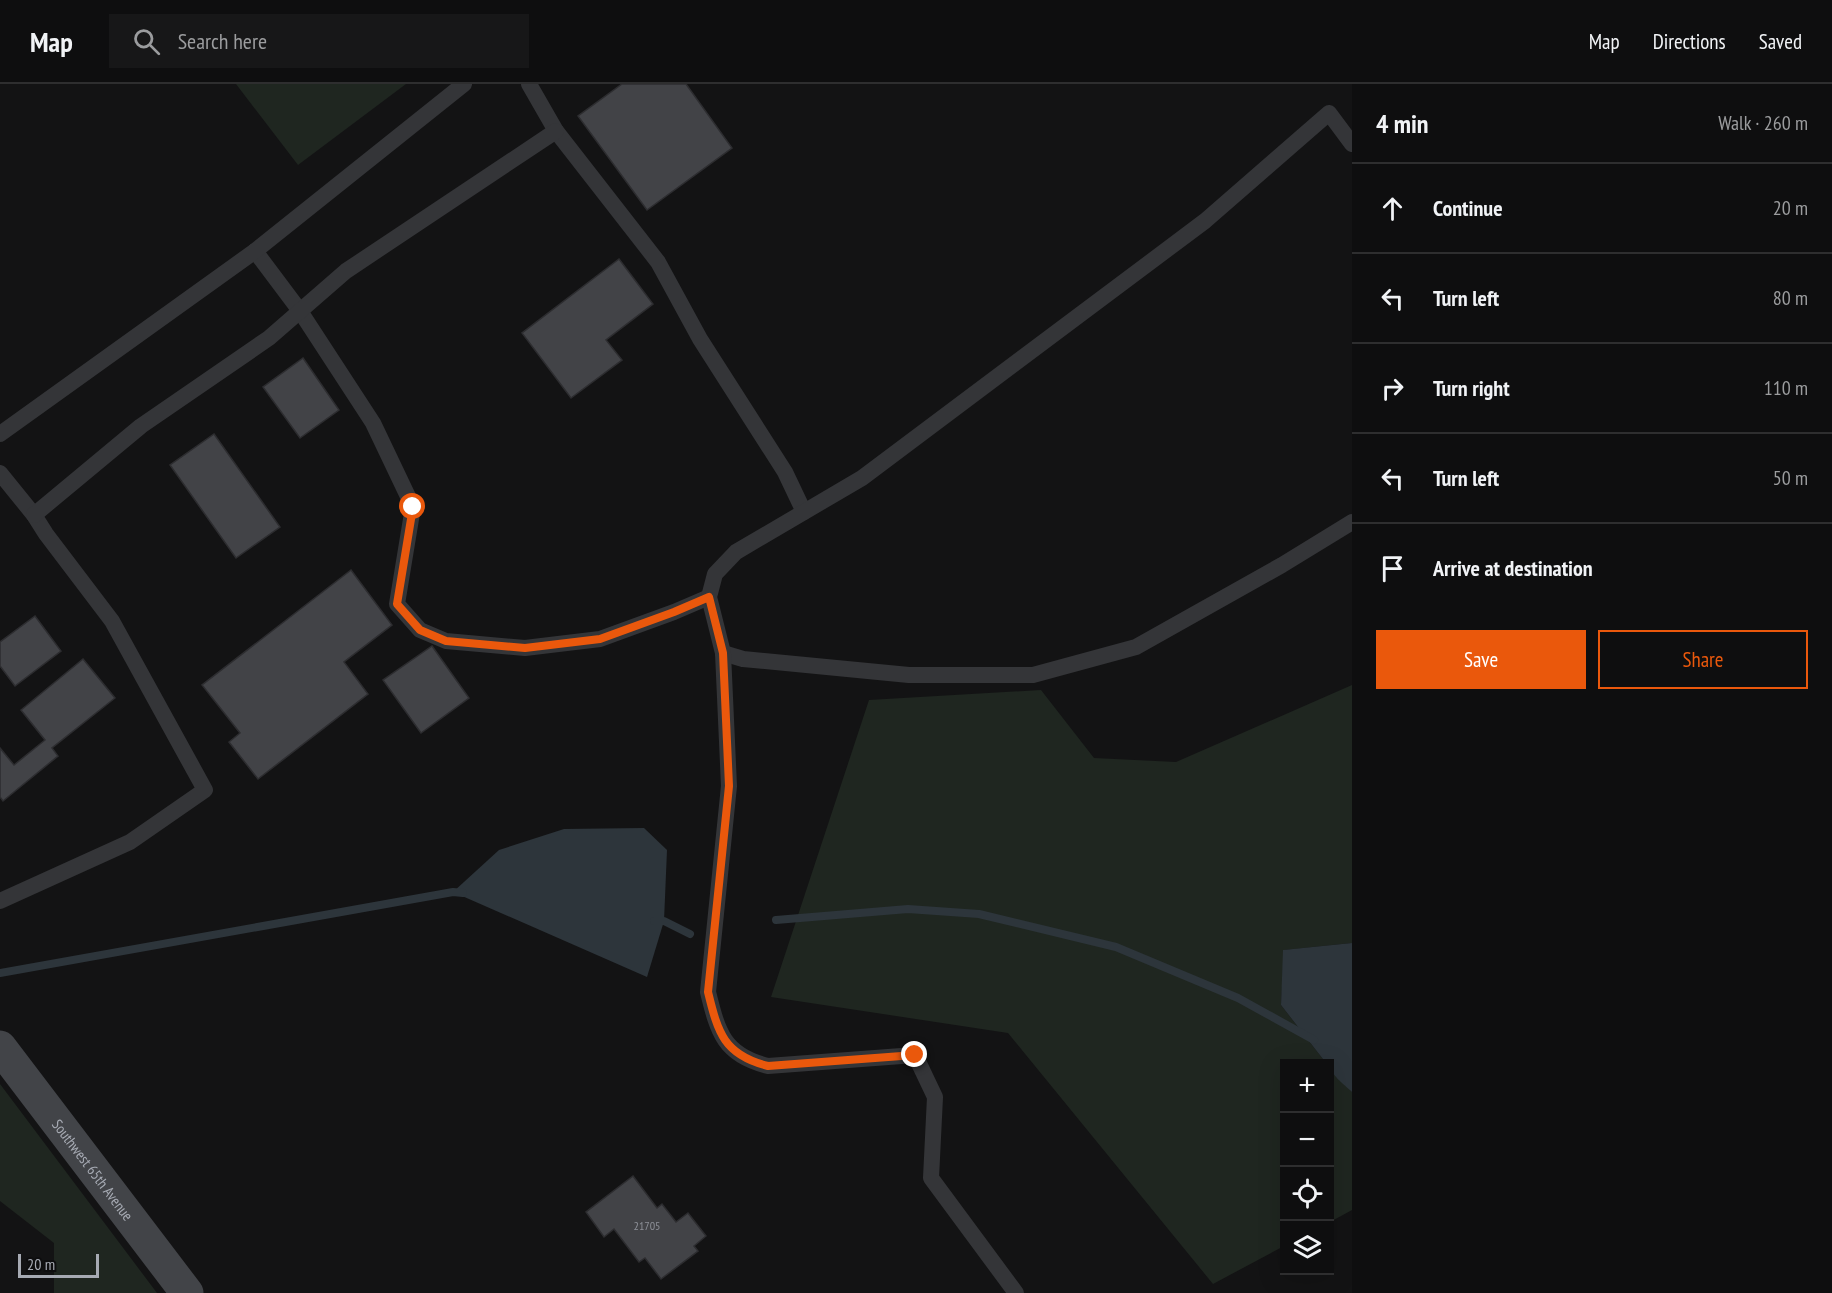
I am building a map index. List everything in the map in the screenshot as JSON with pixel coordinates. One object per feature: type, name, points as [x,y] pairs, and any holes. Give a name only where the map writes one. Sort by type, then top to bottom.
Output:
[{"type":"main road","name":"Southwest 65th Avenue","points":[[0,1047],[187,1293]]},
{"type":"lane","points":[[0,434],[255,251],[464,84]]},
{"type":"lane","points":[[529,84],[556,131],[658,262],[700,339],[785,472],[804,512]]},
{"type":"lane","points":[[1016,1293],[931,1179],[935,1097],[915,1055],[768,1066],[749,1061],[729,1046],[716,1024],[708,992],[729,786],[723,653],[709,597],[715,574],[736,552],[862,478],[1196,228],[1329,113],[1352,144]]},
{"type":"lane","points":[[34,514],[141,426],[269,338],[346,271],[556,131]]},
{"type":"lane","points":[[255,251],[300,311],[373,423],[413,507],[397,604],[420,630],[446,641],[525,648],[600,639],[709,597]]},
{"type":"lane","points":[[0,473],[34,514],[46,534],[111,621],[205,790],[130,842],[0,901]]},
{"type":"lane","points":[[723,653],[743,659],[909,675],[1033,675],[1136,647],[1282,565],[1352,522]]},
{"type":"shaded area","points":[[236,84],[406,84],[298,165]]},
{"type":"shaded area","points":[[1352,685],[1352,943],[1284,950],[1281,1005],[1323,1059],[1280,1059],[1280,1248],[1213,1284],[1008,1033],[771,997],[869,700],[1041,690],[1094,758],[1176,762]]},
{"type":"shaded area","points":[[644,828],[667,850],[664,921],[647,977],[453,892],[499,850],[564,829]]},
{"type":"shaded area","points":[[1352,943],[1352,1092],[1335,1076],[1334,1059],[1323,1059],[1281,1005],[1283,950]]},
{"type":"shaded area","points":[[1334,1072],[1352,1092],[1352,1210],[1334,1220]]},
{"type":"shaded area","points":[[0,1084],[157,1293],[54,1293],[54,1243],[0,1201]]},
{"type":"building","points":[[622,84],[686,84],[732,148],[647,210],[578,116]]},
{"type":"building","points":[[619,259],[653,304],[606,340],[622,360],[571,398],[522,333]]},
{"type":"building","points":[[303,358],[339,410],[300,438],[263,387]]},
{"type":"building","points":[[214,434],[280,527],[236,558],[170,465]]},
{"type":"building","points":[[351,570],[392,625],[344,662],[368,694],[258,779],[229,742],[240,733],[202,685]]},
{"type":"building","points":[[35,616],[61,651],[15,686],[0,666],[0,642]]},
{"type":"building","points":[[432,646],[469,698],[421,733],[383,680]]},
{"type":"building","points":[[83,659],[115,698],[52,748],[58,756],[3,801],[0,797],[0,748],[14,765],[45,740],[21,710]]},
{"type":"building","points":[[633,1176],[657,1208],[662,1204],[676,1222],[688,1213],[706,1236],[694,1246],[698,1251],[661,1279],[645,1258],[639,1262],[614,1229],[604,1237],[586,1212]]},
{"type":"waterway","points":[[0,973],[453,892],[463,893]]},
{"type":"waterway","points":[[776,920],[908,909],[979,914],[1116,947],[1238,998],[1314,1040]]},
{"type":"waterway","points":[[654,921],[664,921],[690,934]]},
{"type":"route","points":[[413,507],[397,604],[420,630],[446,641],[525,648],[600,639],[709,597],[723,653],[729,786],[708,992],[716,1024],[729,1046],[749,1061],[768,1066],[915,1055]]}]
